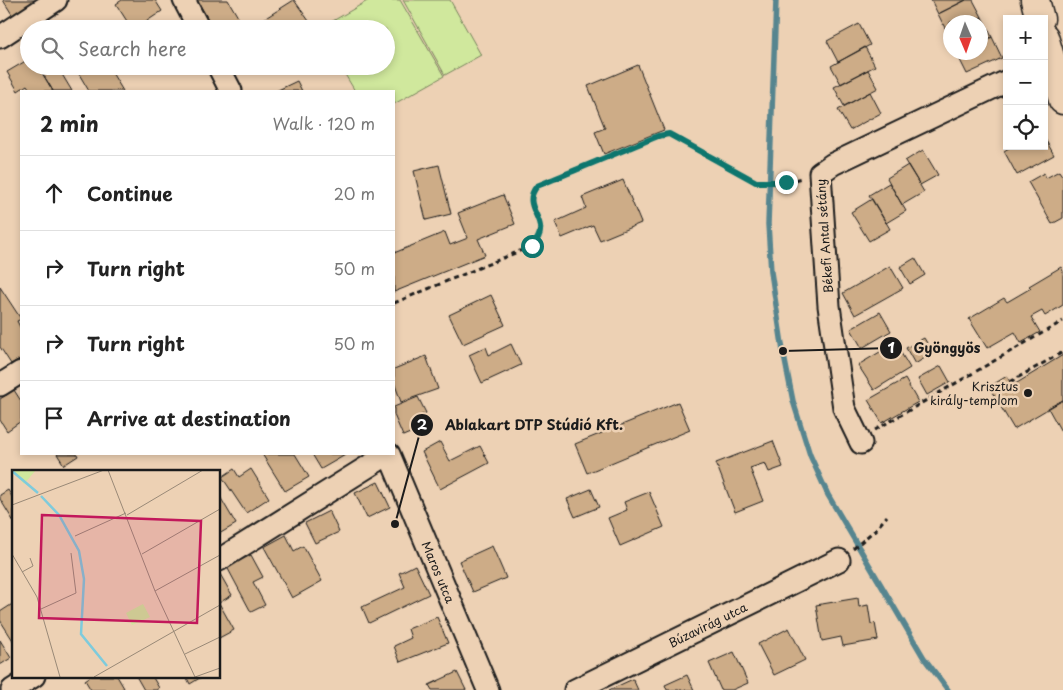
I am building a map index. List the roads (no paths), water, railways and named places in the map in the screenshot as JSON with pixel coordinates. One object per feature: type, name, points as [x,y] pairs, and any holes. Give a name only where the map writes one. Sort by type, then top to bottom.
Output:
[{"type":"street","points":[[26,20],[56,0]]},
{"type":"street","points":[[184,0],[194,20]]},
{"type":"street","points":[[1035,0],[1039,15]]},
{"type":"street","points":[[0,37],[20,24]]},
{"type":"street","points":[[1048,59],[1063,100]]},
{"type":"street","points":[[223,75],[230,90]]},
{"type":"street","name":"Békefi Antal sétány","points":[[860,441],[844,408],[829,306],[820,173],[833,164],[1003,83]]},
{"type":"street","points":[[0,385],[20,373]]},
{"type":"street","points":[[220,559],[387,455]]},
{"type":"street","name":"Maros utca","points":[[389,455],[488,690]]},
{"type":"street","name":"Búzavirág utca","points":[[576,690],[839,560]]},
{"type":"street","points":[[12,690],[31,678]]},
{"type":"waterway","points":[[776,0],[768,224],[771,272],[793,401],[810,455],[828,495],[924,658],[948,690]]},
{"type":"place","name":"Gyöngyös","points":[[783,351]]},
{"type":"place","name":"Krisztus király-templom","points":[[1028,393]]},
{"type":"place","name":"Ablakart DTP Stúdió Kft.","points":[[395,524]]}]
